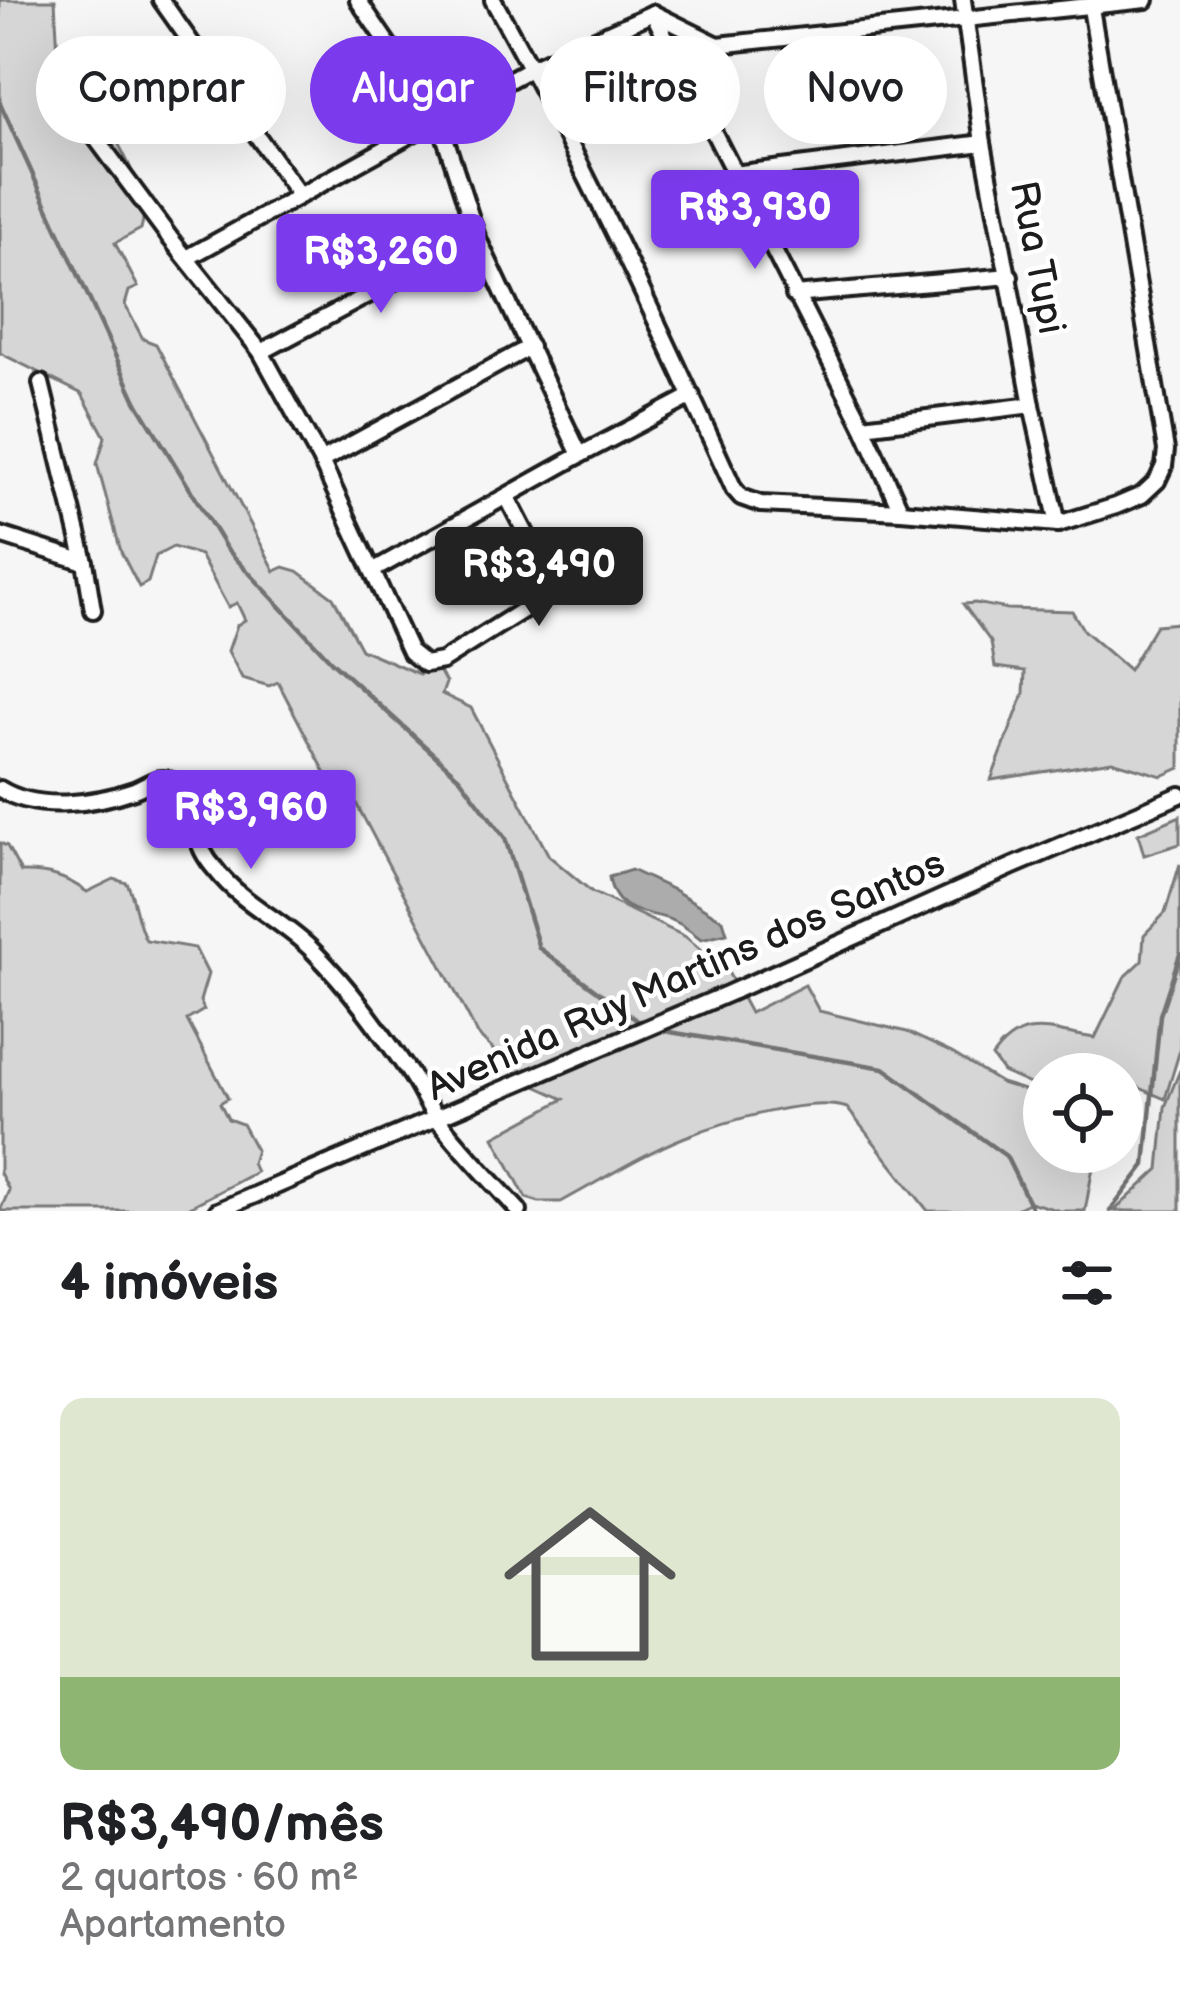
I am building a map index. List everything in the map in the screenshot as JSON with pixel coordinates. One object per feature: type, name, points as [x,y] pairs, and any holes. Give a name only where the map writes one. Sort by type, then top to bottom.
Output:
[{"type":"street","points":[[161,0],[299,195]]},
{"type":"street","points":[[358,0],[383,36]]},
{"type":"street","points":[[493,0],[531,68],[741,497],[761,504],[1058,524],[1142,495],[1157,481],[1166,450],[1091,8]]},
{"type":"street","name":"Rua Tupi","points":[[963,0],[983,143],[1058,524]]},
{"type":"street","points":[[740,43],[1146,0]]},
{"type":"street","points":[[516,76],[656,7]]},
{"type":"street","points":[[656,7],[703,36]]},
{"type":"street","points":[[656,7],[667,36]]},
{"type":"street","points":[[733,174],[983,143]]},
{"type":"street","points":[[101,144],[262,352],[321,461],[410,652],[424,664],[442,661],[546,592],[547,574],[507,497]]},
{"type":"street","points":[[187,258],[392,144]]},
{"type":"street","points":[[447,144],[477,237],[580,454]]},
{"type":"street","points":[[718,144],[863,426],[901,511]]},
{"type":"street","points":[[262,352],[477,237]]},
{"type":"street","points":[[794,295],[1010,277]]},
{"type":"street","points":[[321,461],[530,347]]},
{"type":"street","points":[[40,383],[93,610]]},
{"type":"street","points":[[374,570],[692,396]]},
{"type":"street","points":[[863,426],[1032,406]]},
{"type":"street","points":[[0,535],[85,562]]},
{"type":"street","points":[[0,789],[35,803],[62,802],[135,790],[158,778],[174,781],[190,794],[201,848],[215,870],[254,907],[315,952],[401,1062],[437,1119],[519,1211]]},
{"type":"street","name":"Avenida Ruy Martins dos Santos","points":[[217,1211],[1180,795]]},
{"type":"shaded area","points":[[0,0],[55,0],[57,36],[36,36],[36,144],[119,144],[143,207],[141,229],[115,243],[138,287],[129,291],[125,305],[143,339],[156,344],[275,571],[284,567],[298,571],[333,597],[361,649],[419,674],[436,665],[446,683],[442,694],[471,708],[549,856],[592,892],[686,937],[729,974],[750,1013],[805,985],[819,1011],[907,1032],[1001,1083],[1023,1090],[1023,1173],[1092,1173],[1085,1211],[1060,1211],[1030,1202],[1012,1211],[928,1211],[847,1108],[831,1105],[766,1112],[701,1131],[653,1151],[561,1202],[526,1198],[494,1137],[564,1099],[525,1081],[478,1035],[356,803],[346,791],[337,795],[278,682],[269,686],[242,678],[228,651],[237,625],[245,620],[237,603],[228,607],[200,555],[173,547],[156,556],[148,582],[139,587],[121,552],[97,464],[105,437],[82,394],[0,353]]},
{"type":"shaded area","points":[[963,604],[1072,611],[1084,631],[1129,670],[1156,625],[1180,623],[1180,768],[1162,776],[1112,761],[991,780],[1024,693],[1025,671],[995,667],[991,642]]},
{"type":"shaded area","points":[[1180,816],[1180,844],[1144,855],[1138,834]]},
{"type":"shaded area","points":[[0,843],[7,846],[21,872],[56,876],[87,892],[114,879],[127,883],[146,940],[195,948],[208,974],[200,1001],[204,1010],[187,1020],[228,1098],[220,1103],[228,1119],[242,1124],[256,1150],[252,1163],[256,1172],[182,1211],[0,1211],[9,1190],[0,1173]]},
{"type":"shaded area","points":[[1180,864],[1180,1050],[1165,1099],[1143,1089],[1143,1053],[1023,1053],[1023,1081],[1003,1072],[992,1057],[1015,1035],[1038,1029],[1095,1038],[1124,978],[1142,961],[1144,935],[1165,913]]},
{"type":"shaded area","points":[[631,870],[723,920],[727,933],[701,939],[676,922],[626,906],[612,890],[609,877]]},
{"type":"shaded area","points":[[1180,1070],[1180,1211],[1114,1211],[1159,1169],[1165,1107]]},
{"type":"waterway","points":[[0,103],[135,399],[226,548],[332,662],[460,778],[505,838],[539,948],[642,1024]]},
{"type":"waterway","points":[[1110,1211],[1145,1165],[1160,1015],[1180,954]]},
{"type":"waterway","points":[[658,1030],[884,1068],[1006,1156],[1033,1211]]}]
